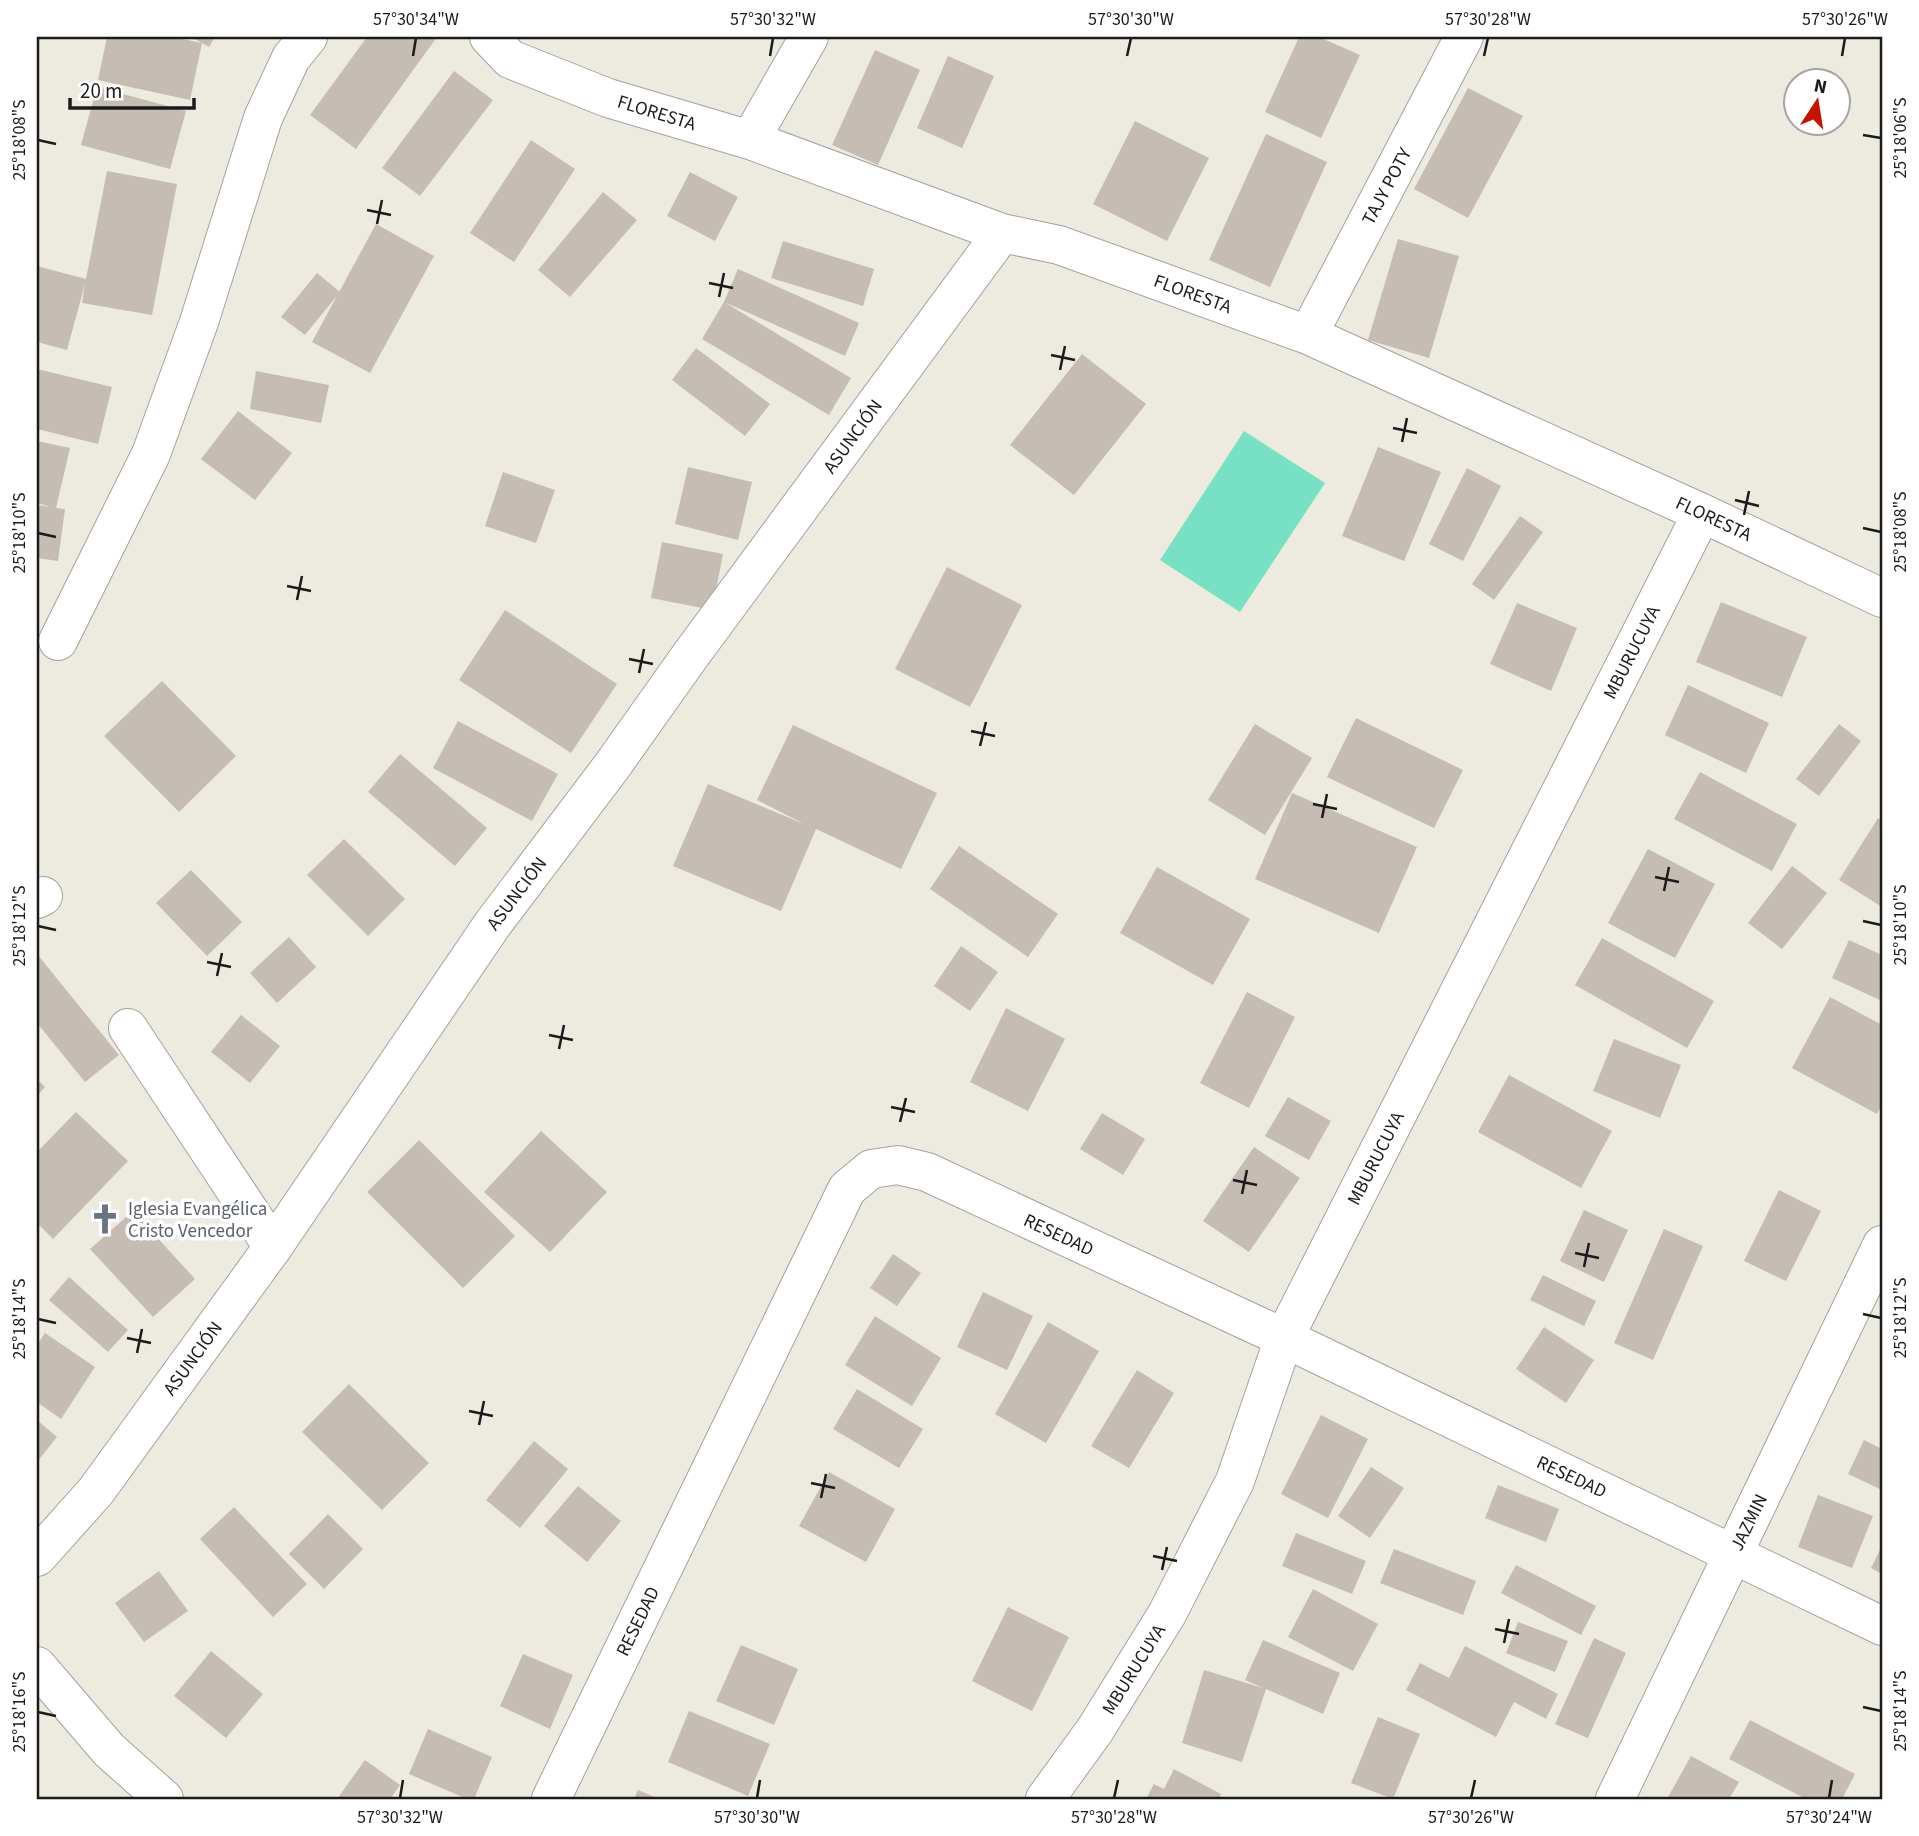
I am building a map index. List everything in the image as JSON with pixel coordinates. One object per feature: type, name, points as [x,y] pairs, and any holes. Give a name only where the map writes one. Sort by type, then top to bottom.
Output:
[{"type":"street","points":[[58,641],[150,454],[199,322],[262,118],[292,58],[308,37]]},
{"type":"street","name":"FLORESTA","points":[[489,37],[510,59],[608,97],[750,140],[1002,233],[1059,245],[1308,335],[1702,513],[1882,598]]},
{"type":"street","points":[[750,140],[808,37]]},
{"type":"street","name":"TAJY POTY","points":[[1308,335],[1464,37]]},
{"type":"street","name":"ASUNCIÓN","points":[[37,1557],[96,1491],[273,1247],[492,925],[1002,233]]},
{"type":"street","name":"MBURUCUYA","points":[[1045,1799],[1095,1730],[1173,1602],[1235,1481],[1284,1338],[1702,513]]},
{"type":"street","points":[[128,1028],[273,1247]]},
{"type":"street","name":"RESEDAD","points":[[551,1799],[847,1189],[871,1169],[898,1165],[927,1172],[1284,1338],[1882,1626]]},
{"type":"street","name":"JAZMIN","points":[[1615,1799],[1882,1244]]},
{"type":"street","points":[[37,1666],[109,1750],[164,1799]]},
{"type":"green space","points":[[1244,431],[1325,483],[1240,612],[1160,560]]},
{"type":"building","points":[[107,37],[173,37],[202,43],[190,100],[98,80]]},
{"type":"building","points":[[191,37],[215,37],[209,47]]},
{"type":"building","points":[[367,37],[437,37],[356,149],[310,115]]},
{"type":"building","points":[[1299,37],[1319,37],[1360,55],[1321,138],[1265,112]]},
{"type":"building","points":[[875,50],[920,70],[878,165],[832,145]]},
{"type":"building","points":[[948,56],[994,76],[962,148],[917,128]]},
{"type":"building","points":[[454,71],[493,100],[420,196],[382,168]]},
{"type":"building","points":[[97,87],[186,111],[170,169],[81,145]]},
{"type":"building","points":[[1468,88],[1523,116],[1468,218],[1414,189]]},
{"type":"building","points":[[1135,121],[1209,158],[1167,241],[1093,204]]},
{"type":"building","points":[[1266,134],[1327,162],[1270,287],[1209,260]]},
{"type":"building","points":[[531,140],[575,169],[514,262],[470,233]]},
{"type":"building","points":[[107,171],[177,184],[152,315],[82,303],[85,284],[67,350],[37,342],[37,266],[86,279]]},
{"type":"building","points":[[690,172],[738,197],[715,241],[667,216]]},
{"type":"building","points":[[603,192],[637,220],[570,297],[538,270]]},
{"type":"building","points":[[376,224],[434,256],[370,373],[312,342]]},
{"type":"building","points":[[1398,239],[1459,256],[1429,358],[1368,340]]},
{"type":"building","points":[[783,241],[874,269],[863,306],[771,278]]},
{"type":"building","points":[[738,269],[859,323],[845,356],[724,302]]},
{"type":"building","points":[[317,273],[340,292],[305,335],[281,317]]},
{"type":"building","points":[[724,302],[851,378],[829,415],[702,339]]},
{"type":"building","points":[[696,348],[770,404],[745,436],[672,380]]},
{"type":"building","points":[[1082,354],[1146,404],[1074,495],[1010,445]]},
{"type":"building","points":[[37,369],[112,387],[98,444],[37,429]]},
{"type":"building","points":[[256,371],[329,385],[321,423],[250,409]]},
{"type":"building","points":[[238,411],[292,453],[255,500],[201,459]]},
{"type":"building","points":[[37,441],[70,448],[56,508],[65,509],[58,561],[37,558],[37,505],[51,507],[37,503]]},
{"type":"building","points":[[1378,447],[1441,472],[1404,561],[1342,536]]},
{"type":"building","points":[[688,467],[752,482],[738,540],[675,524]]},
{"type":"building","points":[[1467,468],[1501,486],[1463,561],[1429,544]]},
{"type":"building","points":[[503,472],[555,490],[536,543],[485,526]]},
{"type":"building","points":[[1520,516],[1543,532],[1494,600],[1472,584]]},
{"type":"building","points":[[662,542],[723,554],[712,610],[651,598]]},
{"type":"building","points":[[947,567],[1022,605],[970,707],[895,669]]},
{"type":"building","points":[[1721,602],[1807,637],[1782,697],[1696,662]]},
{"type":"building","points":[[1517,603],[1577,628],[1551,691],[1490,664]]},
{"type":"building","points":[[505,610],[617,684],[571,753],[459,680]]},
{"type":"building","points":[[162,681],[236,756],[179,812],[104,736]]},
{"type":"building","points":[[1688,685],[1769,723],[1746,773],[1665,735]]},
{"type":"building","points":[[1356,718],[1463,770],[1434,828],[1327,777]]},
{"type":"building","points":[[458,721],[558,774],[532,821],[433,768]]},
{"type":"building","points":[[1255,724],[1312,758],[1265,835],[1208,800]]},
{"type":"building","points":[[1839,724],[1861,741],[1819,796],[1796,779]]},
{"type":"building","points":[[793,725],[937,793],[901,869],[816,829],[781,911],[673,866],[708,784],[804,824],[757,800]]},
{"type":"building","points":[[400,754],[487,828],[455,866],[368,792]]},
{"type":"building","points":[[1700,772],[1797,824],[1772,871],[1674,819]]},
{"type":"building","points":[[1292,793],[1417,847],[1379,933],[1255,879]]},
{"type":"building","points":[[1878,818],[1882,821],[1882,907],[1839,880]]},
{"type":"building","points":[[344,839],[405,899],[368,936],[307,875]]},
{"type":"building","points":[[959,846],[1058,914],[1028,957],[930,889]]},
{"type":"building","points":[[1648,849],[1715,884],[1675,958],[1608,923]]},
{"type":"building","points":[[1792,866],[1827,893],[1782,949],[1748,923]]},
{"type":"building","points":[[1157,867],[1250,919],[1213,985],[1120,933]]},
{"type":"building","points":[[191,870],[242,922],[207,956],[156,903]]},
{"type":"building","points":[[289,937],[316,967],[277,1003],[250,973]]},
{"type":"building","points":[[1602,938],[1714,1001],[1687,1048],[1575,985]]},
{"type":"building","points":[[1849,940],[1882,955],[1882,1001],[1832,978]]},
{"type":"building","points":[[961,946],[998,972],[970,1011],[934,986]]},
{"type":"building","points":[[37,954],[119,1055],[85,1082],[37,1023]]},
{"type":"building","points":[[1247,992],[1295,1017],[1249,1108],[1200,1083]]},
{"type":"building","points":[[1830,997],[1882,1025],[1882,1105],[1877,1114],[1792,1068]]},
{"type":"building","points":[[1006,1008],[1065,1039],[1028,1111],[970,1082]]},
{"type":"building","points":[[241,1015],[280,1046],[250,1083],[211,1052]]},
{"type":"building","points":[[1614,1039],[1681,1065],[1660,1118],[1593,1091]]},
{"type":"building","points":[[1509,1075],[1612,1131],[1581,1188],[1478,1132]]},
{"type":"building","points":[[37,1079],[45,1087],[37,1096]]},
{"type":"building","points":[[1288,1097],[1331,1121],[1309,1160],[1265,1136]]},
{"type":"building","points":[[76,1112],[128,1161],[53,1239],[37,1223],[37,1152]]},
{"type":"building","points":[[1102,1113],[1145,1139],[1123,1175],[1080,1149]]},
{"type":"building","points":[[541,1131],[607,1192],[550,1252],[484,1192]]},
{"type":"building","points":[[419,1140],[515,1236],[463,1288],[367,1192]]},
{"type":"building","points":[[1254,1147],[1300,1178],[1249,1252],[1203,1221]]},
{"type":"building","points":[[1779,1190],[1821,1211],[1786,1281],[1744,1261]]},
{"type":"building","points":[[1584,1210],[1628,1230],[1604,1282],[1560,1261]]},
{"type":"building","points":[[133,1211],[195,1279],[153,1317],[90,1249]]},
{"type":"building","points":[[1664,1229],[1703,1246],[1653,1360],[1614,1343]]},
{"type":"building","points":[[893,1254],[921,1273],[897,1306],[870,1288]]},
{"type":"building","points":[[1543,1275],[1596,1301],[1584,1326],[1530,1300]]},
{"type":"building","points":[[69,1277],[128,1330],[108,1352],[49,1300]]},
{"type":"building","points":[[983,1292],[1033,1316],[1007,1370],[957,1347]]},
{"type":"building","points":[[875,1316],[941,1358],[912,1406],[845,1365]]},
{"type":"building","points":[[1048,1322],[1099,1351],[1046,1443],[995,1414]]},
{"type":"building","points":[[1544,1327],[1594,1360],[1566,1403],[1516,1369]]},
{"type":"building","points":[[45,1333],[95,1367],[61,1419],[37,1402],[37,1345]]},
{"type":"building","points":[[1137,1370],[1174,1393],[1129,1468],[1091,1446]]},
{"type":"building","points":[[349,1384],[429,1463],[382,1510],[302,1432]]},
{"type":"building","points":[[857,1389],[923,1429],[899,1468],[833,1429]]},
{"type":"building","points":[[1321,1415],[1368,1439],[1328,1518],[1281,1494]]},
{"type":"building","points":[[37,1420],[57,1437],[37,1462]]},
{"type":"building","points":[[1864,1440],[1882,1449],[1882,1490],[1848,1474]]},
{"type":"building","points":[[534,1441],[568,1469],[520,1528],[486,1500]]},
{"type":"building","points":[[1371,1467],[1404,1488],[1370,1538],[1338,1516]]},
{"type":"building","points":[[829,1472],[895,1509],[866,1562],[799,1526]]},
{"type":"building","points":[[1498,1485],[1559,1509],[1546,1542],[1485,1518]]},
{"type":"building","points":[[578,1486],[621,1521],[587,1562],[544,1526]]},
{"type":"building","points":[[1818,1495],[1873,1516],[1852,1568],[1798,1547]]},
{"type":"building","points":[[234,1507],[307,1584],[273,1617],[200,1539]]},
{"type":"building","points":[[328,1514],[363,1549],[324,1589],[289,1554]]},
{"type":"building","points":[[1296,1533],[1366,1561],[1352,1594],[1282,1566]]},
{"type":"building","points":[[1882,1546],[1882,1574],[1871,1568]]},
{"type":"building","points":[[1394,1549],[1476,1581],[1463,1615],[1380,1583]]},
{"type":"building","points":[[1516,1565],[1596,1606],[1581,1635],[1501,1593]]},
{"type":"building","points":[[159,1571],[188,1611],[144,1642],[115,1603]]},
{"type":"building","points":[[1313,1589],[1378,1624],[1353,1671],[1288,1637]]},
{"type":"building","points":[[1008,1607],[1069,1637],[1032,1711],[972,1681]]},
{"type":"building","points":[[1518,1622],[1568,1641],[1555,1672],[1506,1653]]},
{"type":"building","points":[[1594,1638],[1626,1653],[1588,1738],[1555,1724]]},
{"type":"building","points":[[1263,1640],[1340,1673],[1323,1714],[1266,1689],[1242,1762],[1182,1743],[1204,1670],[1263,1688],[1245,1680]]},
{"type":"building","points":[[741,1645],[798,1669],[774,1725],[716,1701]]},
{"type":"building","points":[[1465,1646],[1558,1694],[1546,1719],[1514,1702],[1496,1737],[1406,1690],[1420,1663],[1449,1678]]},
{"type":"building","points":[[211,1651],[263,1694],[226,1738],[174,1696]]},
{"type":"building","points":[[523,1654],[573,1675],[550,1729],[500,1706]]},
{"type":"building","points":[[689,1711],[770,1744],[748,1796],[668,1762]]},
{"type":"building","points":[[1378,1717],[1420,1734],[1393,1799],[1351,1783]]},
{"type":"building","points":[[1750,1720],[1855,1774],[1842,1799],[1806,1799],[1729,1759]]},
{"type":"building","points":[[428,1729],[492,1757],[474,1799],[467,1799],[409,1774]]},
{"type":"building","points":[[1691,1756],[1739,1782],[1729,1799],[1667,1799]]},
{"type":"building","points":[[365,1760],[400,1785],[390,1799],[337,1799]]},
{"type":"building","points":[[1174,1769],[1221,1794],[1219,1799],[1146,1799],[1154,1784],[1164,1789]]},
{"type":"building","points":[[638,1790],[659,1799],[634,1799]]},
{"type":"place","name":"Iglesia Evangélica Cristo Vencedor","points":[[105,1219]]}]
